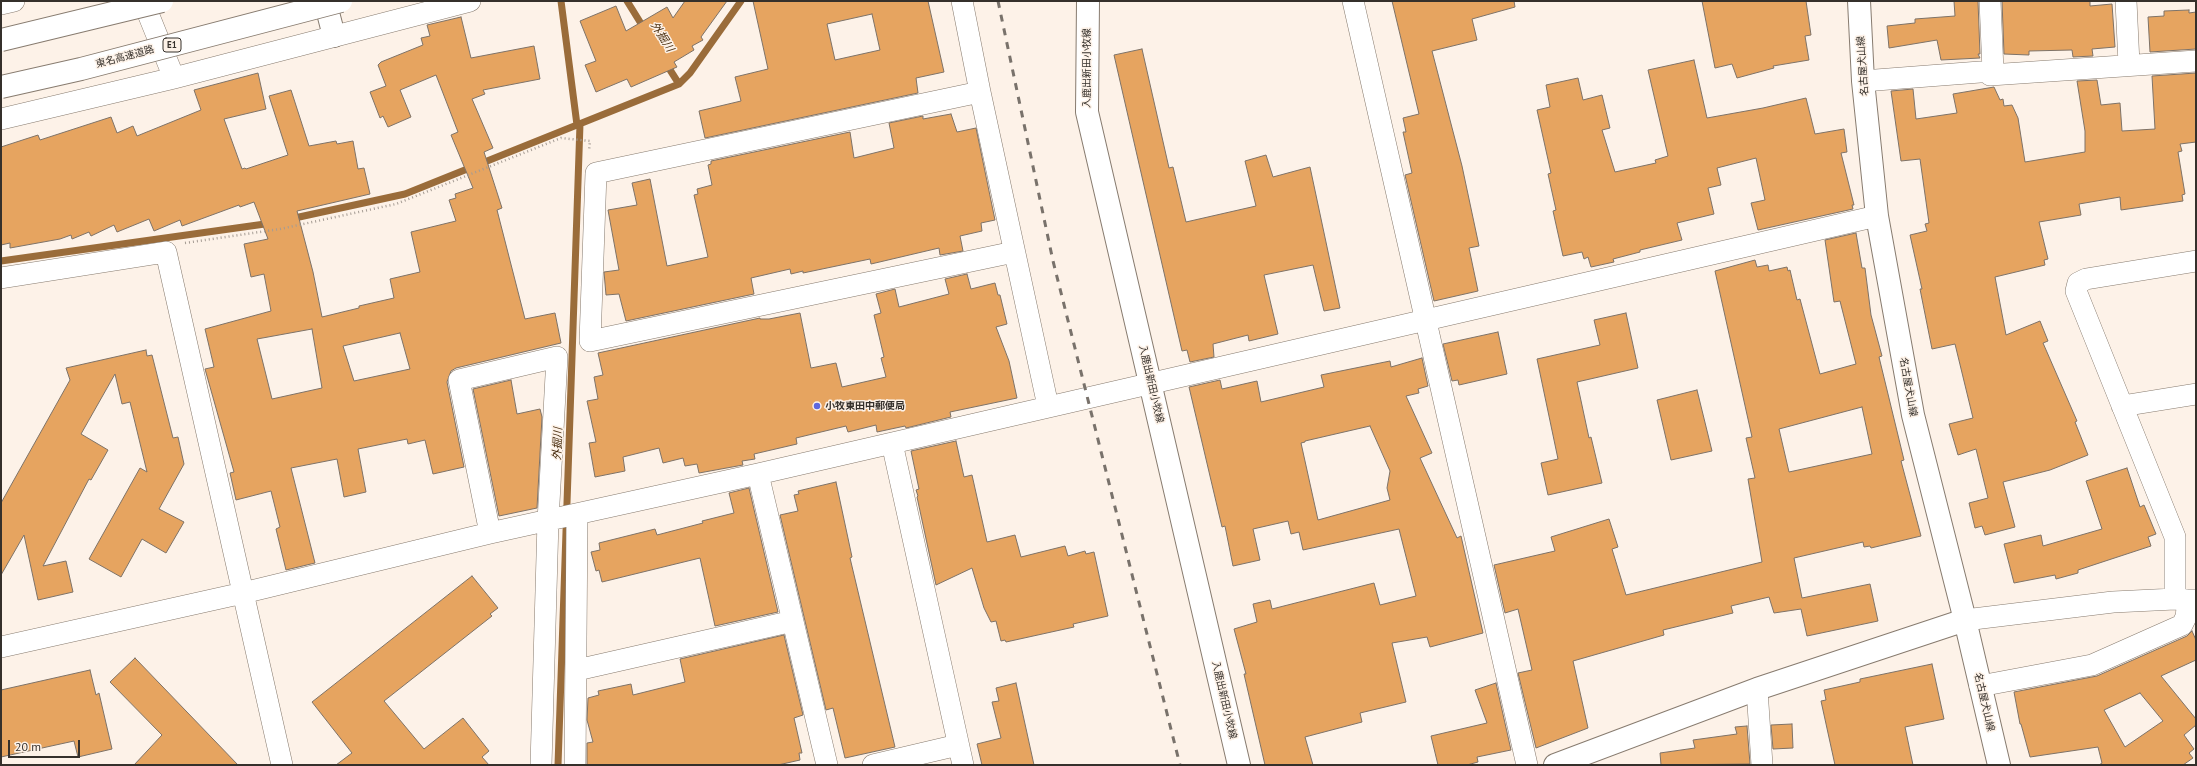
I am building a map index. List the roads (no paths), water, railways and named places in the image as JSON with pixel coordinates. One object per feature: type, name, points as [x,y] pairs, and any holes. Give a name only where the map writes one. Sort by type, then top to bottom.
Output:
[{"type":"main road","points":[[1,40],[162,1]]},
{"type":"main road","points":[[325,1],[334,36]]},
{"type":"main road","name":"東名高速道路","points":[[1,87],[80,69],[342,1]]},
{"type":"main road","name":"入鹿出新田小牧線","points":[[1088,1],[1087,112],[1239,765]]},
{"type":"main road","name":"名古屋犬山線","points":[[1859,1],[1863,81],[1877,216],[1913,415],[1965,620],[1999,765]]},
{"type":"main road","points":[[1555,765],[1757,689],[1965,620]]},
{"type":"street","points":[[1,4],[14,1]]},
{"type":"street","points":[[143,1],[174,78]]},
{"type":"street","points":[[1,119],[174,78],[470,1]]},
{"type":"street","points":[[962,1],[980,92],[1048,406]]},
{"type":"street","points":[[1353,1],[1424,321],[1527,765]]},
{"type":"street","points":[[1990,1],[1993,71],[1990,75],[2129,64],[2196,61]]},
{"type":"street","points":[[2126,1],[2129,64]]},
{"type":"street","points":[[1863,81],[1993,71]]},
{"type":"street","points":[[980,92],[596,173],[590,341],[1014,252]]},
{"type":"street","points":[[1,647],[243,594],[490,533],[758,474],[1877,216]]},
{"type":"street","points":[[1,278],[166,252],[282,765]]},
{"type":"street","points":[[1980,686],[2092,665],[2182,625],[2186,617],[2186,600],[2175,537],[2076,291],[2078,283],[2086,279],[2196,261]]},
{"type":"street","points":[[490,533],[459,380],[557,356],[548,521],[541,765]]},
{"type":"street","points":[[2122,406],[2196,394]]},
{"type":"street","points":[[873,765],[961,755],[892,443]]},
{"type":"street","points":[[758,474],[827,765]]},
{"type":"street","points":[[575,765],[577,670],[577,514]]},
{"type":"street","points":[[1965,620],[2084,605],[2186,600]]},
{"type":"street","points":[[577,670],[793,621]]},
{"type":"street","points":[[1757,689],[1762,765]]},
{"type":"waterway","points":[[561,1],[577,125]]},
{"type":"waterway","name":"外掘川","points":[[627,1],[645,30]]},
{"type":"waterway","points":[[290,219],[405,194],[679,84],[690,73],[741,1]]},
{"type":"waterway","name":"外掘川","points":[[665,62],[679,84]]},
{"type":"waterway","name":"外掘川","points":[[558,765],[580,124]]},
{"type":"waterway","points":[[1,261],[272,223]]},
{"type":"railway","points":[[998,1],[1053,261],[1180,765]]},
{"type":"place","name":"小牧東田中郵便局","points":[[817,406]]}]
